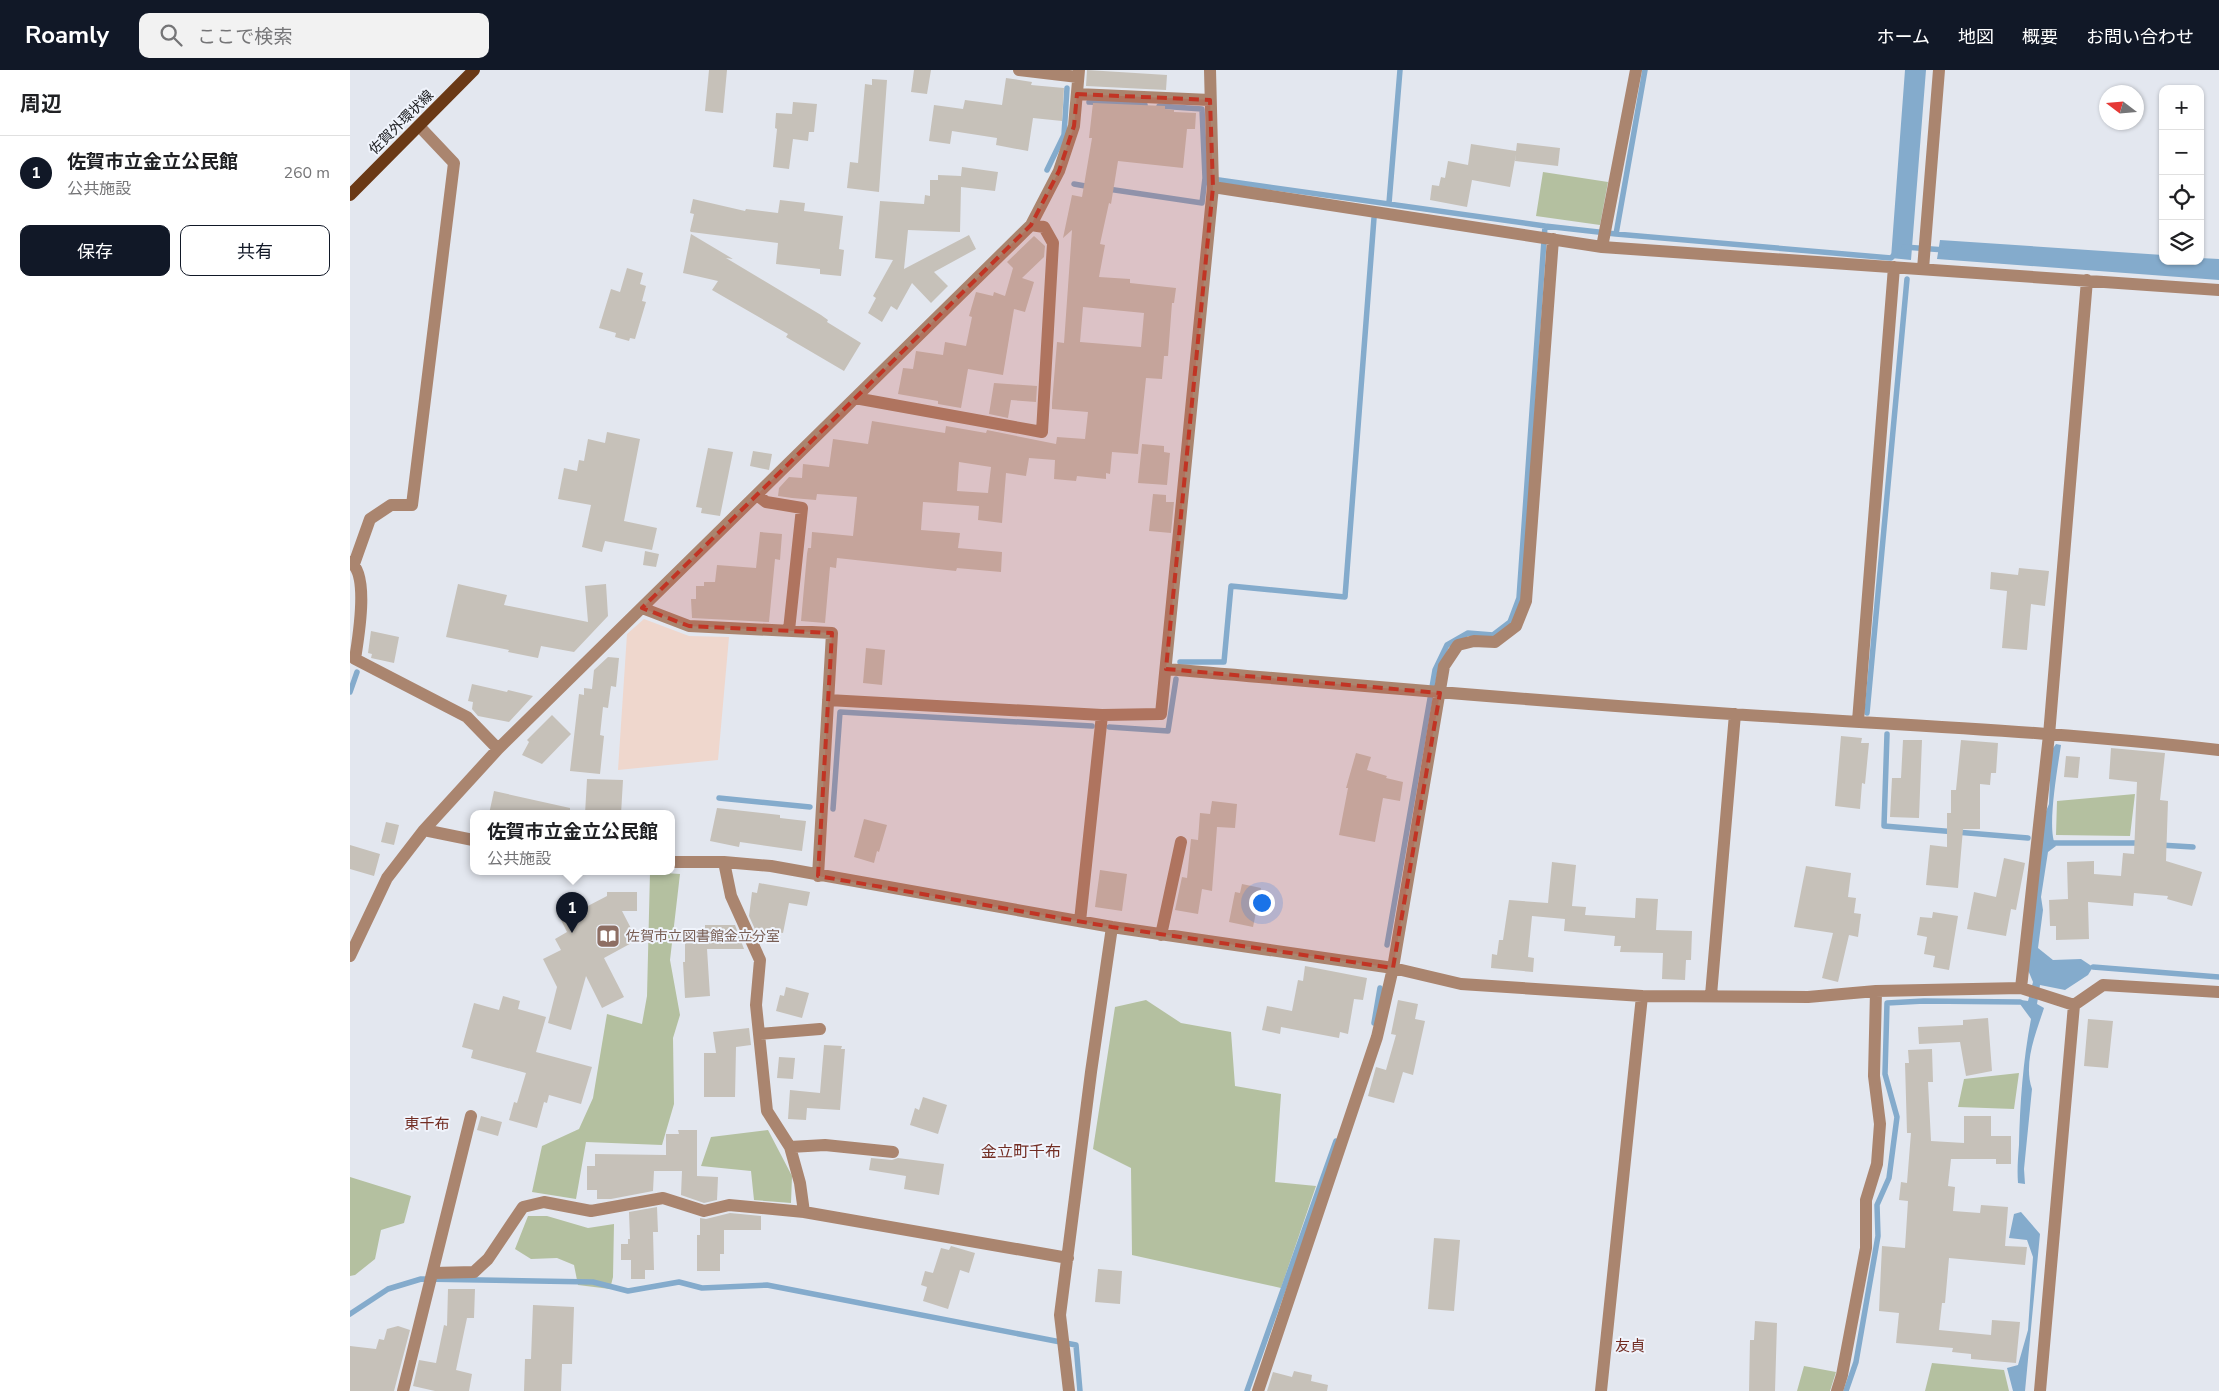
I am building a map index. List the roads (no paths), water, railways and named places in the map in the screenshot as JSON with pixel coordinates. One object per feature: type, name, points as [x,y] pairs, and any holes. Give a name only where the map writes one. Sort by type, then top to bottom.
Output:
[{"type":"main road","name":"佐賀外環状線","points":[[350,194],[474,70]]},
{"type":"street","points":[[350,956],[387,878],[424,830],[498,749],[1031,224],[1058,171],[1074,126],[1078,74],[1019,70]]},
{"type":"street","points":[[828,700],[1102,715],[1161,714],[1213,187],[1210,70]]},
{"type":"street","points":[[1604,239],[1636,70]]},
{"type":"street","points":[[1924,269],[1939,70]]},
{"type":"street","points":[[1077,94],[1210,100]]},
{"type":"street","points":[[419,126],[454,163],[412,505],[391,505],[370,519],[352,563],[360,580],[360,622],[352,663],[468,717],[498,749]]},
{"type":"street","points":[[1213,187],[1553,239],[1604,239],[1894,267],[2219,290]]},
{"type":"street","points":[[855,398],[1042,432],[1053,243],[1044,227],[1031,224]]},
{"type":"street","points":[[1258,1391],[1378,1037],[1392,968],[1444,666],[1458,645],[1474,641],[1495,642],[1516,626],[1526,601],[1553,239]]},
{"type":"street","points":[[1858,721],[1894,267]]},
{"type":"street","points":[[2021,988],[2049,735],[2087,280]]},
{"type":"street","points":[[757,495],[766,502],[802,508],[789,630]]},
{"type":"street","points":[[642,608],[690,626],[789,630],[832,634],[818,876]]},
{"type":"street","points":[[1166,669],[1440,693],[1858,721],[2219,750]]},
{"type":"street","points":[[1711,995],[1735,714]]},
{"type":"street","points":[[1080,921],[1102,715]]},
{"type":"street","points":[[424,830],[470,839]]},
{"type":"street","points":[[1160,935],[1181,842]]},
{"type":"street","points":[[675,862],[724,862],[771,866],[1112,928],[1392,968],[1461,984],[1642,996],[1808,997],[1876,991],[2021,988],[2045,994],[2074,1005]]},
{"type":"street","points":[[724,862],[731,896],[760,960],[756,1005],[767,1111],[790,1147],[800,1183],[804,1212]]},
{"type":"street","points":[[1069,1391],[1060,1315],[1091,1072],[1112,928]]},
{"type":"street","points":[[2074,1005],[2104,985],[2219,992]]},
{"type":"street","points":[[1837,1391],[1842,1376],[1866,1248],[1866,1200],[1877,1164],[1880,1124],[1874,1076],[1876,991]]},
{"type":"street","points":[[1601,1391],[1642,996]]},
{"type":"street","points":[[2040,1391],[2074,1005]]},
{"type":"street","points":[[760,1034],[820,1029]]},
{"type":"street","points":[[403,1391],[471,1116]]},
{"type":"street","points":[[790,1147],[825,1145],[893,1152]]},
{"type":"street","points":[[433,1273],[474,1272],[488,1260],[523,1207],[544,1202],[591,1211],[663,1198],[704,1211],[729,1205],[804,1212],[1068,1258]]},
{"type":"water","points":[[1905,70],[1926,70],[1911,260],[1891,258]]},
{"type":"water","points":[[1940,240],[2159,255],[2159,265],[2204,265],[2204,258],[2219,259],[2219,280],[1937,259]]},
{"type":"water","points":[[2056,744],[2061,745],[2052,813],[2053,838],[2056,846],[2048,852],[2041,897],[2043,910],[2038,948],[2053,960],[2081,959],[2093,967],[2088,975],[2065,990],[2040,985],[2037,1004],[2044,1008],[2034,1038],[2030,1059],[2029,1069],[2032,1089],[2024,1169],[2025,1184],[2018,1183],[2018,1164],[2022,1082],[2031,1019],[2020,1004],[2021,1000],[2028,1001],[2033,982],[2028,970],[2044,816],[2049,804],[2051,751]]},
{"type":"water","points":[[2021,1212],[2040,1234],[2025,1391],[2013,1391],[2007,1368],[2018,1365],[2028,1330],[2033,1257],[2027,1240],[2009,1238],[2014,1214]]},
{"type":"waterway","points":[[1389,203],[1400,70]]},
{"type":"waterway","points":[[1387,945],[1435,670],[1447,645],[1468,633],[1493,635],[1510,622],[1519,598],[1545,226],[1616,234],[1645,70]]},
{"type":"waterway","points":[[1047,170],[1064,135],[1067,88]]},
{"type":"waterway","points":[[1089,102],[1145,105]]},
{"type":"waterway","points":[[1108,189],[1202,203],[1205,178],[1202,109],[1159,106]]},
{"type":"waterway","points":[[1205,178],[1545,226]]},
{"type":"waterway","points":[[1074,184],[1091,187]]},
{"type":"waterway","points":[[1180,662],[1224,662],[1231,586],[1345,597],[1374,218]]},
{"type":"waterway","points":[[1616,234],[1891,258],[1895,254]]},
{"type":"waterway","points":[[1904,247],[1945,250]]},
{"type":"waterway","points":[[1867,713],[1907,279]]},
{"type":"waterway","points":[[350,692],[357,672]]},
{"type":"waterway","points":[[1109,727],[1168,731],[1176,679]]},
{"type":"waterway","points":[[833,809],[840,712],[1092,726]]},
{"type":"waterway","points":[[1887,734],[1884,826],[2028,838]]},
{"type":"waterway","points":[[719,798],[810,807]]},
{"type":"waterway","points":[[2048,843],[2141,843]]},
{"type":"waterway","points":[[2160,845],[2193,847]]},
{"type":"waterway","points":[[2093,967],[2219,977]]},
{"type":"waterway","points":[[1374,1023],[1380,988]]},
{"type":"waterway","points":[[1846,1391],[1856,1362],[1878,1236],[1877,1205],[1889,1178],[1897,1117],[1885,1074],[1887,1003],[1924,1001],[2020,1002]]},
{"type":"waterway","points":[[1247,1391],[1336,1141]]},
{"type":"waterway","points":[[350,1314],[388,1289],[421,1279],[593,1282],[628,1291],[679,1282],[702,1288],[767,1285],[1076,1345],[1080,1391]]},
{"type":"place","name":"佐賀市立金立公民館","points":[[572,933]]},
{"type":"place","name":"佐賀市立図書館金立分室","points":[[608,936]]},
{"type":"district","name":"東千布","points":[[427,1124]]},
{"type":"district","name":"金立町千布","points":[[1021,1151]]},
{"type":"district","name":"友貞","points":[[1630,1346]]}]
